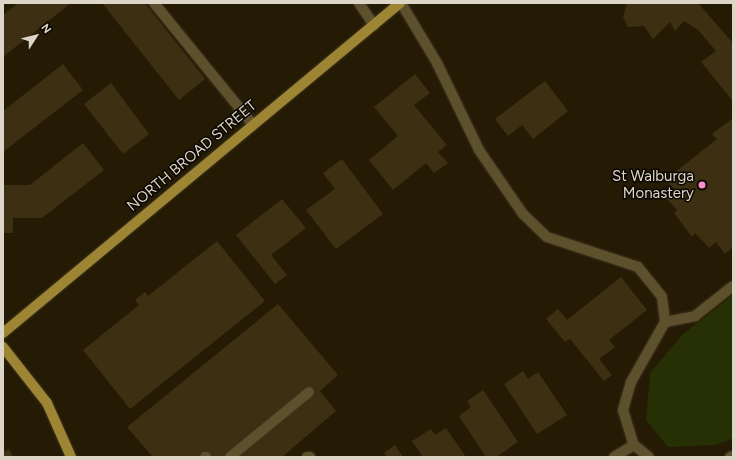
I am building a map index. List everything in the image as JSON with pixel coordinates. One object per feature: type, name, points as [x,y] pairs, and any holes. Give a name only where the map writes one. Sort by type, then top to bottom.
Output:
[{"type":"main road","name":"NORTH BROAD STREET","points":[[3,333],[401,3]]},
{"type":"main road","points":[[3,347],[18,362],[47,403],[71,457]]},
{"type":"street","points":[[154,3],[253,125]]},
{"type":"street","points":[[359,3],[374,25]]},
{"type":"street","points":[[401,3],[437,63],[479,150],[523,214],[547,238],[638,267],[662,296],[666,310],[664,322],[631,382],[623,410],[634,445],[649,457]]},
{"type":"street","points":[[664,322],[695,316],[733,286]]},
{"type":"street","points":[[230,457],[309,392]]},
{"type":"street","points":[[614,457],[634,445]]},
{"type":"green space","points":[[733,295],[733,438],[716,445],[668,447],[646,420],[650,373],[682,335]]},
{"type":"building","points":[[18,3],[71,3],[3,57],[3,15]]},
{"type":"building","points":[[102,3],[145,3],[205,79],[179,100]]},
{"type":"building","points":[[627,3],[698,3],[733,43],[733,101],[701,62],[716,51],[698,30],[684,21],[675,31],[670,22],[653,39],[644,26],[628,27],[623,17]]},
{"type":"building","points":[[63,64],[83,90],[3,152],[3,111]]},
{"type":"building","points":[[415,74],[430,93],[414,105],[447,145],[438,152],[448,163],[434,173],[426,163],[393,190],[369,160],[398,136],[374,107]]},
{"type":"building","points":[[545,81],[568,111],[533,139],[522,125],[508,136],[495,119]]},
{"type":"building","points":[[111,83],[149,134],[123,154],[84,104]]},
{"type":"building","name":"St Walburga Monastery","points":[[733,118],[733,247],[725,254],[716,242],[709,248],[695,233],[692,237],[674,213],[677,210],[666,198],[676,190],[665,180],[717,139],[712,134]]},
{"type":"building","points":[[83,143],[104,170],[42,218],[13,218],[13,233],[3,233],[3,185],[30,185]]},
{"type":"building","points":[[342,159],[383,214],[336,249],[306,210],[335,189],[323,173]]},
{"type":"building","points":[[282,199],[306,228],[271,255],[287,275],[275,284],[236,235]]},
{"type":"building","points":[[217,241],[265,301],[130,409],[83,350],[139,305],[135,300],[145,292],[148,296]]},
{"type":"building","points":[[621,277],[647,310],[609,340],[615,347],[599,359],[612,375],[604,381],[570,339],[565,342],[546,319],[558,309],[567,320]]},
{"type":"building","points":[[278,304],[338,375],[320,391],[336,411],[282,457],[153,457],[127,427]]},
{"type":"building","points":[[523,371],[528,379],[538,372],[567,415],[537,434],[504,384]]},
{"type":"building","points":[[483,390],[518,442],[496,457],[486,457],[459,416],[471,407],[467,401]]},
{"type":"building","points":[[446,428],[466,457],[423,457],[412,441],[431,429],[435,435]]},
{"type":"building","points":[[395,445],[403,457],[387,457],[384,453]]},
{"type":"building","points":[[9,449],[13,457],[3,457],[3,452]]},
{"type":"place","name":"St Walburga Monastery","points":[[702,185]]}]
